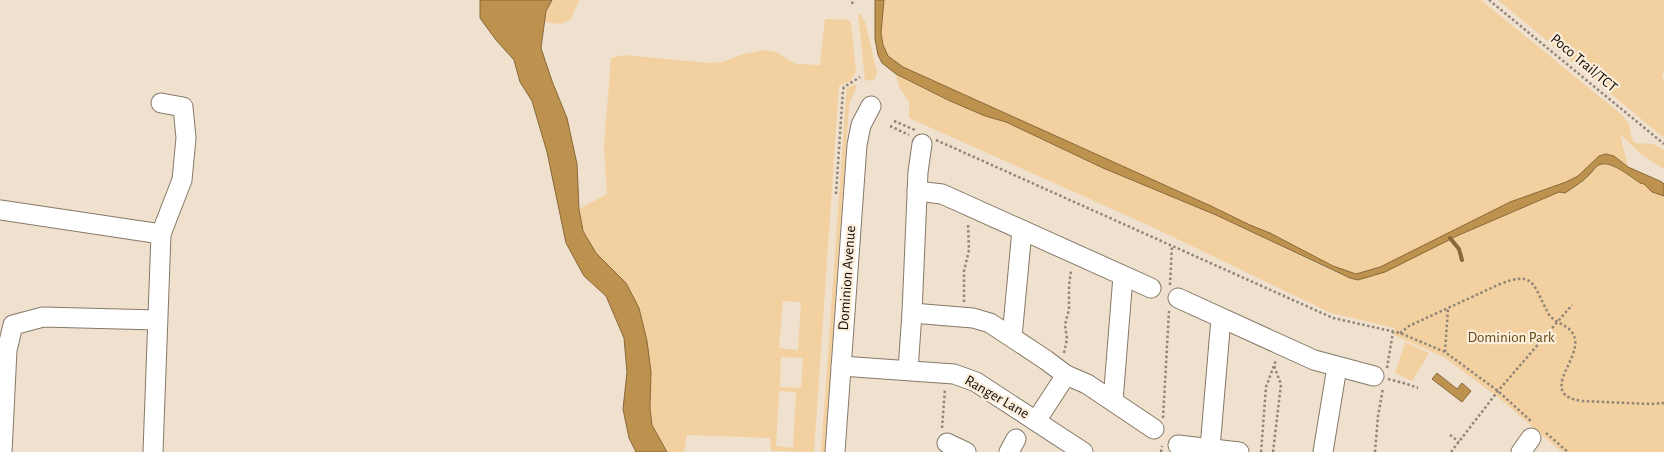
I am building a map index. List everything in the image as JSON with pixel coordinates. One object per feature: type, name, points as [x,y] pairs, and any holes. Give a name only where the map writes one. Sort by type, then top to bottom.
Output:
[{"type":"street","points":[[153,452],[161,234],[182,180],[186,138],[183,108],[161,103]]},
{"type":"street","name":"Dominion Avenue","points":[[835,452],[857,145],[861,125],[871,106]]},
{"type":"street","points":[[908,370],[917,191],[923,138]]},
{"type":"street","points":[[917,191],[942,194],[1151,288]]},
{"type":"street","points":[[0,210],[161,234]]},
{"type":"street","points":[[1012,337],[1022,230]]},
{"type":"street","points":[[1113,401],[1124,276]]},
{"type":"street","points":[[1172,296],[1314,360],[1382,377]]},
{"type":"street","points":[[912,313],[984,321],[1012,337],[1061,371],[1087,384],[1113,401],[1163,439],[1239,452]]},
{"type":"street","points":[[2,452],[8,350],[13,325],[42,317],[157,320]]},
{"type":"street","points":[[1210,448],[1221,318]]},
{"type":"street","name":"Ranger Lane","points":[[841,366],[954,374],[966,377],[1083,452]]},
{"type":"street","points":[[1323,452],[1337,367]]},
{"type":"street","points":[[1036,421],[1061,371]]},
{"type":"street","points":[[945,438],[966,452]]},
{"type":"path","points":[[852,4],[853,0]]},
{"type":"path","name":"Poco Trail/TCT","points":[[1489,0],[1664,144]]},
{"type":"path","points":[[894,121],[923,138],[1172,244],[1333,318],[1400,333],[1445,352],[1498,392]]},
{"type":"path","points":[[890,126],[898,130]]},
{"type":"path","points":[[960,317],[965,299],[964,271],[969,250],[968,225],[973,208]]},
{"type":"path","points":[[1163,439],[1172,296],[1172,244]]},
{"type":"path","points":[[1061,371],[1066,349],[1065,325],[1069,309],[1071,269],[1080,256]]},
{"type":"path","points":[[1400,333],[1408,326],[1510,280],[1524,279],[1534,283],[1551,317],[1570,329],[1576,340],[1574,351],[1562,379],[1563,389],[1569,398],[1590,402],[1664,403]]},
{"type":"path","points":[[1451,452],[1557,320],[1572,305]]},
{"type":"path","points":[[1445,352],[1448,309]]},
{"type":"path","points":[[1375,452],[1382,377],[1393,332]]},
{"type":"path","points":[[1261,452],[1266,388],[1282,345]]},
{"type":"path","points":[[1273,452],[1282,384],[1274,366]]},
{"type":"path","points":[[1382,377],[1418,388]]},
{"type":"path","points":[[945,388],[945,438]]},
{"type":"path","points":[[1450,435],[1459,442]]},
{"type":"green space","points":[[552,0],[579,0],[571,19],[560,24],[544,22],[546,11]]},
{"type":"green space","points":[[884,0],[1481,0],[1622,115],[1629,124],[1631,136],[1635,143],[1653,144],[1664,150],[1664,169],[1641,154],[1620,134],[1628,167],[1614,156],[1599,156],[1578,176],[1566,182],[1471,222],[1380,267],[1356,274],[1333,266],[1270,233],[903,67],[887,55],[882,42],[881,28]]},
{"type":"green space","points":[[1498,0],[1664,0],[1664,69],[1662,78],[1664,79],[1664,138]]},
{"type":"green space","points":[[858,14],[860,14],[865,22],[877,73],[875,79],[865,81]]},
{"type":"green space","points":[[844,18],[851,22],[856,72],[850,81],[839,86],[814,452],[771,451],[770,438],[687,435],[684,452],[667,452],[652,425],[650,408],[651,372],[647,341],[639,308],[626,283],[596,253],[583,231],[579,209],[607,194],[604,146],[611,58],[624,55],[708,63],[723,62],[744,54],[765,50],[776,52],[796,64],[820,65],[825,19],[844,20]],"holes":[[[783,301],[801,302],[798,350],[779,348]],[[781,357],[803,358],[801,388],[780,387]],[[779,391],[796,392],[793,448],[776,446]]]},
{"type":"green space","name":"Dominion Park","points":[[896,74],[948,100],[985,116],[1006,122],[1103,168],[1216,215],[1321,266],[1358,280],[1385,272],[1459,235],[1542,198],[1559,192],[1565,193],[1577,187],[1598,165],[1603,164],[1615,167],[1644,184],[1652,192],[1664,196],[1664,452],[1562,452],[1499,398],[1444,357],[1394,335],[1395,328],[1331,313],[1148,225],[909,118],[909,102],[899,87]]},
{"type":"green space","points":[[856,84],[849,106],[825,452],[821,452],[846,96],[847,88]]},
{"type":"green space","points":[[1405,342],[1429,353],[1412,381],[1395,373]]},
{"type":"shaded area","points":[[480,0],[552,0],[546,11],[541,48],[567,118],[577,164],[579,209],[583,231],[596,253],[626,283],[639,308],[647,341],[651,372],[650,408],[652,425],[667,452],[636,452],[629,438],[623,409],[627,372],[624,338],[606,296],[584,276],[566,243],[547,152],[532,101],[520,82],[514,60],[480,18]]},
{"type":"shaded area","points":[[875,0],[884,0],[881,33],[883,45],[888,56],[903,67],[1270,233],[1333,266],[1356,274],[1380,267],[1510,202],[1566,182],[1578,176],[1599,156],[1606,154],[1614,156],[1628,167],[1662,182],[1664,184],[1664,196],[1652,192],[1644,184],[1611,165],[1600,165],[1584,180],[1565,193],[1559,192],[1459,235],[1385,272],[1358,280],[1350,278],[1216,215],[1103,168],[1006,122],[985,116],[948,100],[896,74],[882,63],[878,55],[875,39]]},
{"type":"shaded area","points":[[1437,373],[1457,389],[1462,383],[1471,391],[1462,402],[1432,379]]},
{"type":"waterway","points":[[1450,238],[1459,249],[1462,260]]}]
